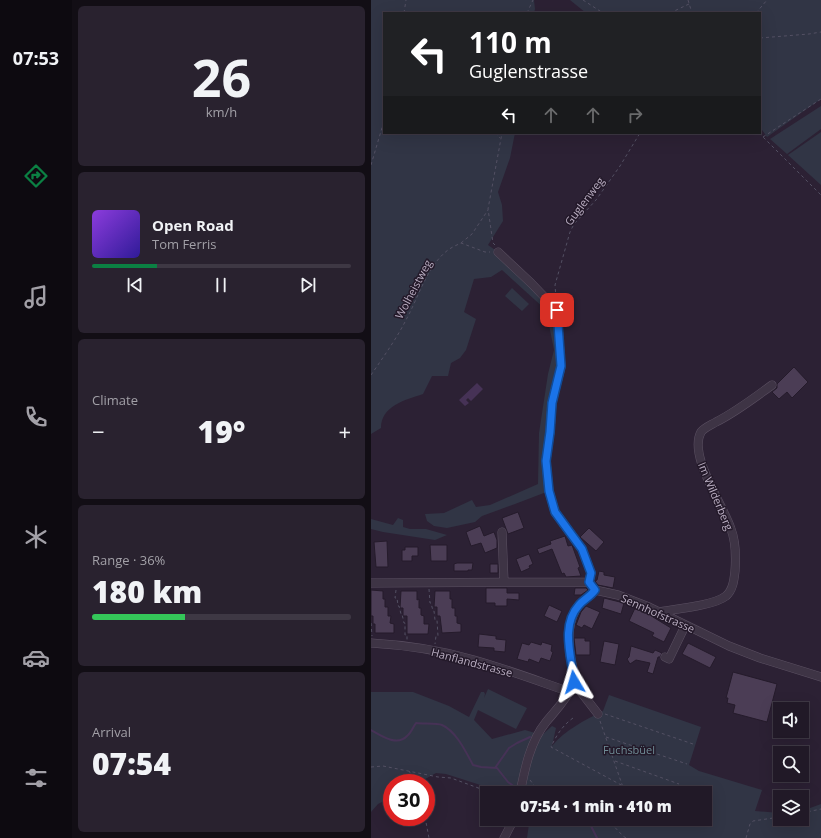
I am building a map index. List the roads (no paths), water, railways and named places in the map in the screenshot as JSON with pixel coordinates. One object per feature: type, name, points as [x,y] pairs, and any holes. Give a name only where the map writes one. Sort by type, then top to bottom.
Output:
[{"type":"street","points":[[498,252],[557,310],[561,366],[552,403],[546,461],[549,491],[555,512],[582,549],[591,573],[589,582],[595,590],[590,597],[579,604],[575,610],[570,624],[569,647],[574,682],[597,714]]},
{"type":"street","name":"Im Wilderberg","points":[[658,612],[712,602],[726,596],[731,589],[734,581],[735,567],[734,542],[728,520],[701,463],[698,441],[702,431],[729,416],[771,384]]},
{"type":"street","points":[[502,532],[504,582]]},
{"type":"street","points":[[371,583],[589,582]]},
{"type":"street","name":"Sennhofstrasse","points":[[595,590],[618,595],[658,612],[729,646],[760,658],[821,677]]},
{"type":"street","points":[[665,657],[669,659],[685,626]]},
{"type":"street","name":"Hanflandstrasse","points":[[371,643],[434,650],[474,660],[570,692]]},
{"type":"street","points":[[521,786],[533,744],[546,722],[570,692],[574,682]]},
{"type":"street","points":[[504,838],[511,826]]},
{"type":"waterway","points":[[371,730],[389,739],[398,740],[403,739],[408,735],[416,723],[442,725],[456,737],[473,765],[497,768],[508,782],[514,786]]},
{"type":"waterway","points":[[495,768],[509,748],[530,737]]},
{"type":"waterway","points":[[591,826],[597,838]]},
{"type":"park label","name":"Fuchsbüel","points":[[629,749]]}]
